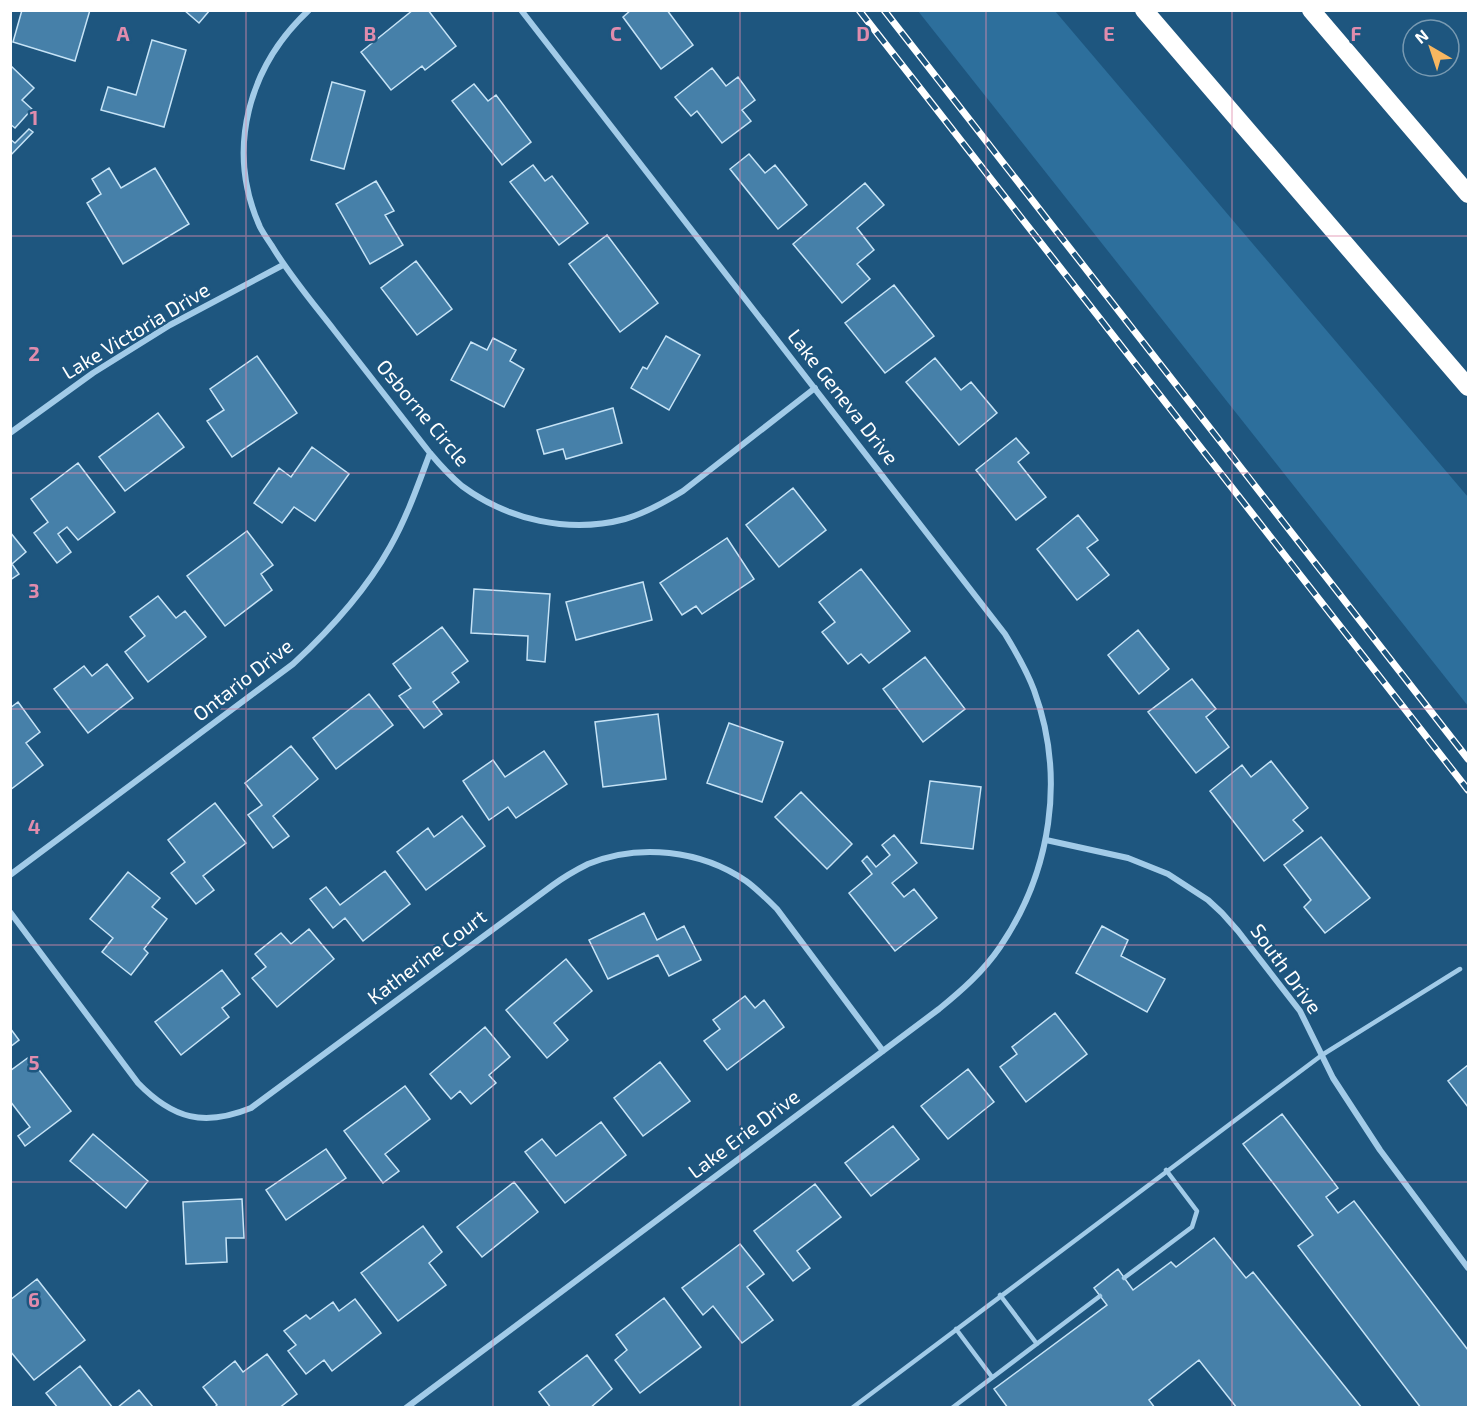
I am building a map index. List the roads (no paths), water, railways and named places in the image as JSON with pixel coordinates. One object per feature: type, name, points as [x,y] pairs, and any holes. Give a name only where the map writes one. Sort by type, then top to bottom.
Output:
[{"type":"highway","points":[[1144,10],[1464,382],[1468,403]]},
{"type":"highway","points":[[1311,10],[1468,194]]},
{"type":"street","name":"Osborne Circle","points":[[309,10],[279,43],[258,81],[251,101],[244,144],[245,166],[253,208],[261,228],[283,265],[430,453],[445,470],[478,497],[507,511],[538,521],[582,525],[624,519],[645,512],[683,491],[815,388]]},
{"type":"street","name":"Lake Geneva Drive","points":[[521,10],[992,616],[1017,652],[1034,691],[1046,731],[1051,774],[1050,816],[1046,840]]},
{"type":"street","name":"Lake Victoria Drive","points":[[10,434],[93,373],[159,331],[283,265]]},
{"type":"street","name":"Ontario Drive","points":[[10,875],[293,664],[321,638],[360,595],[391,546],[408,512],[430,453]]},
{"type":"street","name":"Lake Erie Drive","points":[[406,1407],[939,1010],[972,982],[999,949],[1021,912],[1038,873],[1046,840]]},
{"type":"street","name":"South Drive","points":[[1046,840],[1128,858],[1168,874],[1208,900],[1222,913],[1300,1011],[1334,1078],[1380,1150],[1468,1268]]},
{"type":"street","name":"Katherine Court","points":[[10,912],[138,1083],[152,1098],[170,1109],[190,1116],[211,1118],[232,1116],[251,1108],[553,885],[589,864],[629,853],[670,853],[710,862],[729,871],[762,894],[777,909],[883,1051]]},
{"type":"lane","points":[[852,1407],[1322,1055],[1460,969]]},
{"type":"lane","points":[[1124,1278],[1192,1227],[1197,1211],[1166,1170]]},
{"type":"lane","points":[[1000,1295],[1037,1344]]},
{"type":"lane","points":[[952,1407],[1100,1296]]},
{"type":"lane","points":[[956,1329],[992,1377]]},
{"type":"railway","points":[[859,10],[1468,790]]},
{"type":"railway","points":[[884,10],[1468,759]]}]
